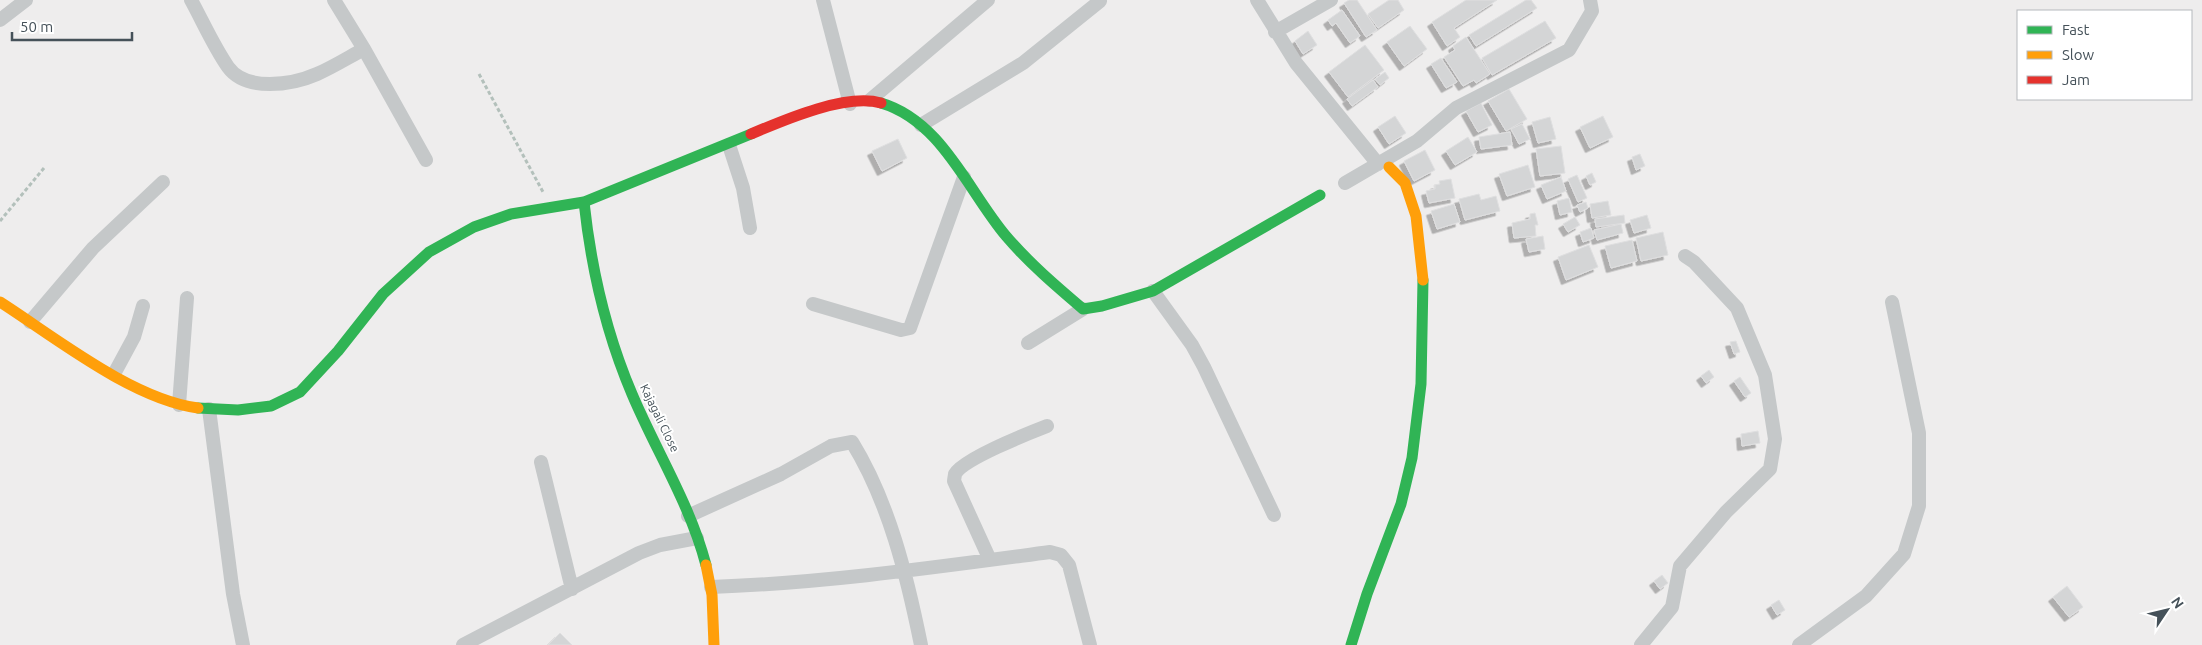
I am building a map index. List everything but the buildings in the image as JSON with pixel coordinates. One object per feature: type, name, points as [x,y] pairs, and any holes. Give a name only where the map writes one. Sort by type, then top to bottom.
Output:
[{"type":"street","points":[[0,20],[26,0]]},
{"type":"street","points":[[191,0],[228,67],[241,80],[292,82],[316,74],[364,49]]},
{"type":"street","points":[[334,0],[364,49],[426,160]]},
{"type":"street","points":[[823,0],[850,104]]},
{"type":"street","points":[[870,100],[988,0]]},
{"type":"street","points":[[1257,0],[1275,32],[1296,63],[1384,165],[1406,183],[1416,216],[1424,289],[1421,384],[1412,458],[1401,504],[1367,594],[1351,645]]},
{"type":"street","points":[[1275,32],[1331,0]]},
{"type":"street","points":[[1345,183],[1384,165],[1417,141],[1456,108],[1570,50],[1592,11],[1590,0]]},
{"type":"street","points":[[921,125],[1023,63],[1100,1]]},
{"type":"street","points":[[0,302],[134,386],[179,404],[209,409],[238,410],[271,406],[300,392],[338,351],[383,294],[428,252],[474,227],[512,214],[584,202],[729,145],[806,111],[870,100],[891,106],[921,125],[946,150],[988,214],[1008,238],[1034,266],[1083,309]]},
{"type":"street","points":[[729,145],[743,188],[750,228]]},
{"type":"street","points":[[814,304],[901,330],[910,328],[964,177]]},
{"type":"street","points":[[30,322],[92,248],[164,182]]},
{"type":"street","points":[[1028,343],[1083,309],[1102,306],[1153,291],[1320,195]]},
{"type":"street","name":"Kajagali Close","points":[[584,202],[588,243],[596,286],[632,393],[665,459],[697,538],[711,587],[714,645]]},
{"type":"street","points":[[1641,645],[1672,607],[1680,566],[1726,512],[1770,469],[1775,439],[1765,375],[1736,308],[1694,262],[1684,256]]},
{"type":"street","points":[[1153,291],[1192,345],[1204,367],[1274,515]]},
{"type":"street","points":[[179,404],[187,298]]},
{"type":"street","points":[[1799,645],[1866,596],[1904,554],[1918,506],[1919,433],[1892,302]]},
{"type":"street","points":[[114,374],[134,337],[143,306]]},
{"type":"street","points":[[209,409],[233,594],[243,645]]},
{"type":"street","points":[[990,560],[954,482],[955,474],[961,468],[998,447],[1047,426]]},
{"type":"street","points":[[688,516],[781,474],[830,446],[852,442],[882,505],[904,572],[921,645]]},
{"type":"street","points":[[541,462],[572,589]]},
{"type":"street","points":[[463,645],[639,553],[673,542],[697,538]]},
{"type":"street","points":[[711,587],[782,584],[904,572],[1050,552],[1061,555],[1069,565],[1090,645]]},
{"type":"path","points":[[479,74],[551,208]]},
{"type":"path","points":[[0,221],[44,168]]},
{"type":"traffic: fast","points":[[881,103],[902,112],[921,125],[937,141],[952,159],[1006,236],[1033,265],[1083,309],[1102,306],[1153,291],[1320,195]]},
{"type":"traffic: fast","points":[[198,408],[238,410],[271,406],[300,392],[338,351],[383,294],[429,252],[474,227],[511,214],[584,202],[751,134]]},
{"type":"traffic: fast","points":[[584,202],[595,275],[607,324],[632,394],[682,499],[706,565]]},
{"type":"traffic: fast","points":[[1351,645],[1367,594],[1401,504],[1412,458],[1421,384],[1423,280]]},
{"type":"traffic: slow","points":[[1389,167],[1405,183],[1416,216],[1423,280]]},
{"type":"traffic: slow","points":[[0,302],[70,349],[121,380],[147,393],[198,408]]},
{"type":"traffic: slow","points":[[706,565],[712,595],[714,645]]},
{"type":"traffic: jam","points":[[751,134],[797,115],[833,105],[867,101],[881,103]]}]
